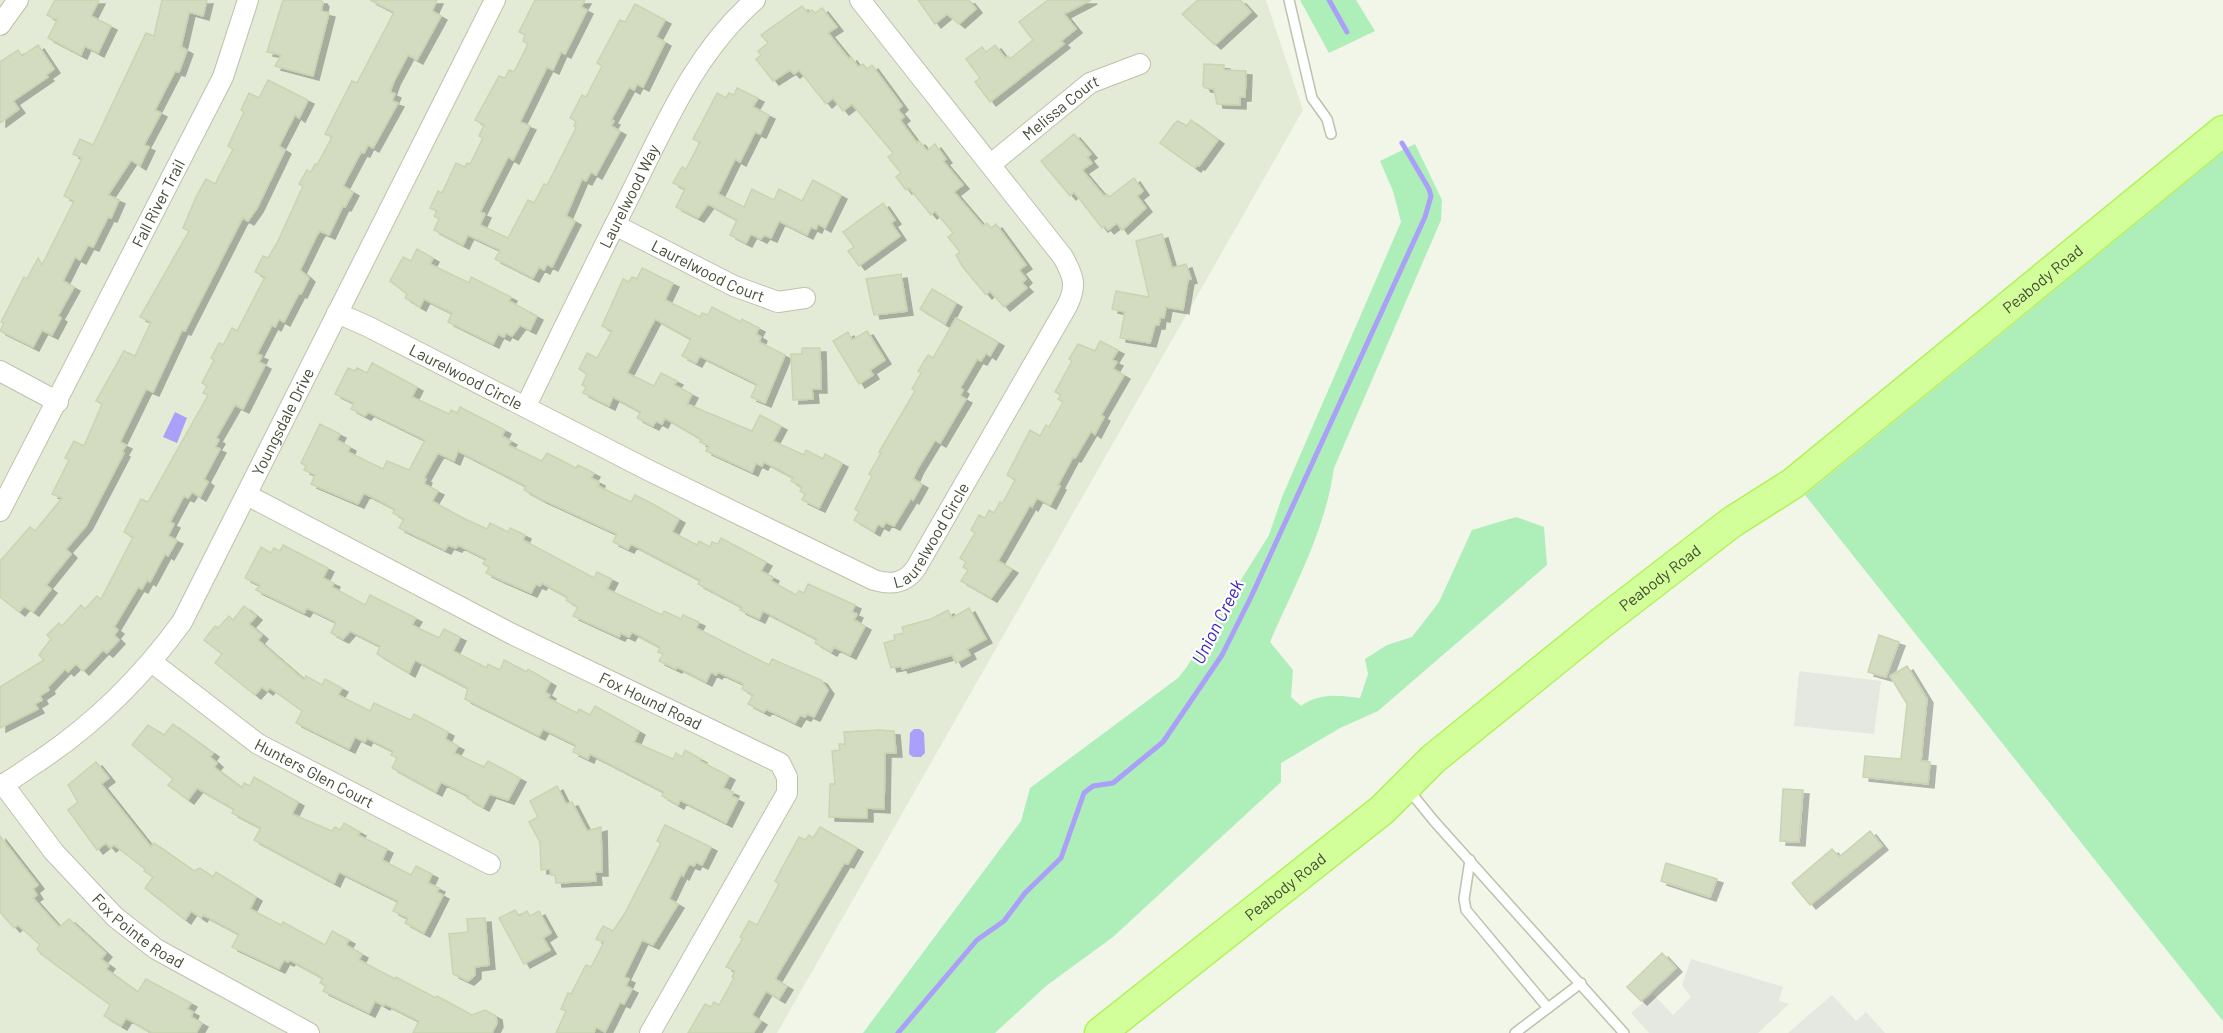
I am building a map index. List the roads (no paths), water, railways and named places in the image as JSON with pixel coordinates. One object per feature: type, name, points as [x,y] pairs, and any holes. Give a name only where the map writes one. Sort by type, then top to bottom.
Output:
[{"type":"main road","name":"Peabody Road","points":[[1100,1033],[1382,810],[1433,759],[1601,623],[1732,522],[1792,484],[2223,131]]},
{"type":"street","points":[[0,25],[18,0]]},
{"type":"street","name":"Fall River Trail","points":[[0,511],[223,77],[248,0]]},
{"type":"street","name":"Youngsdale Drive","points":[[2,785],[68,742],[115,702],[153,663],[182,622],[248,495],[495,0]]},
{"type":"street","name":"Laurelwood Way","points":[[526,406],[695,69],[731,22],[755,0]]},
{"type":"street","name":"Laurelwood Circle","points":[[337,313],[526,406],[650,471],[874,580],[891,584],[904,580],[916,568],[1074,292],[1075,279],[1063,257],[860,0]]},
{"type":"street","name":"Melissa Court","points":[[991,164],[1090,83],[1140,64]]},
{"type":"street","name":"Laurelwood Court","points":[[615,225],[734,286],[778,302],[805,298]]},
{"type":"street","points":[[0,372],[58,402]]},
{"type":"street","name":"Fox Hound Road","points":[[248,495],[510,633],[780,763],[787,777],[787,794],[650,1033]]},
{"type":"street","name":"Hunters Glen Court","points":[[153,663],[258,744],[490,864]]},
{"type":"street","name":"Fox Pointe Road","points":[[2,785],[54,852],[86,888],[123,923],[156,949],[309,1033]]},
{"type":"lane","points":[[1289,0],[1312,98],[1327,120],[1331,134]]},
{"type":"lane","points":[[1407,787],[1624,1033]]},
{"type":"lane","points":[[1470,860],[1464,899],[1466,910],[1548,1008]]},
{"type":"lane","points":[[1515,1033],[1581,983]]},
{"type":"waterway","name":"Union Creek","points":[[1329,0],[1347,32]]},
{"type":"waterway","name":"Union Creek","points":[[898,1033],[977,940],[1004,921],[1025,893],[1061,858],[1084,793],[1093,786],[1113,783],[1163,742],[1222,655],[1251,597],[1425,217],[1431,196],[1429,189],[1402,143]]}]
